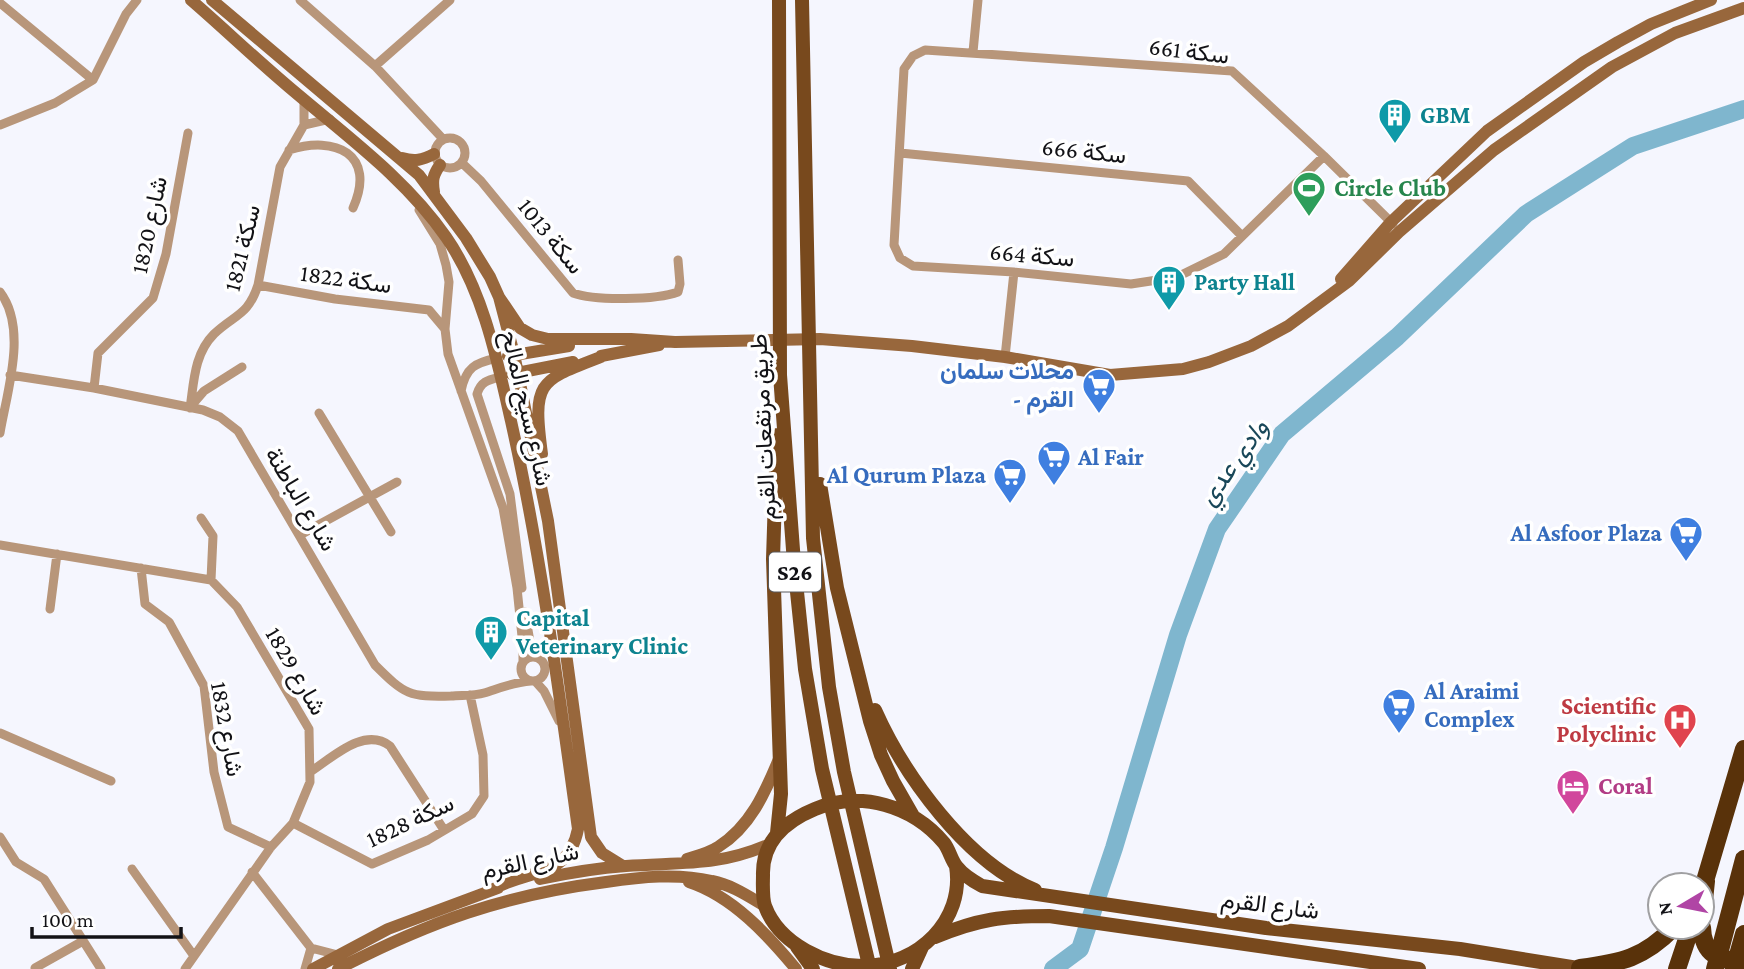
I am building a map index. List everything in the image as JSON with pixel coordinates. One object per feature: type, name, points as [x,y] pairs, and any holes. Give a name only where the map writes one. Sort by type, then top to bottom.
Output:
[{"type":"highway","points":[[1707,871],[1744,749]]},
{"type":"highway","points":[[1715,969],[1744,859]]},
{"type":"highway","points":[[1734,969],[1744,934]]},
{"type":"highway","points":[[1582,969],[1637,957],[1660,941]]},
{"type":"highway","points":[[1677,969],[1686,941]]},
{"type":"highway","points":[[1705,941],[1712,955],[1719,959],[1744,961]]},
{"type":"main road","name":"طريق مرتفعات القرم","points":[[779,0],[780,375],[805,669],[822,769],[870,969]]},
{"type":"main road","name":"طريق مرتفعات القرم","points":[[802,0],[813,538],[829,687],[844,772],[890,969]]},
{"type":"main road","points":[[780,375],[773,559],[781,807],[763,868],[765,906],[780,930],[813,969]]},
{"type":"main road","points":[[808,389],[823,509],[837,588],[881,755],[913,816]]},
{"type":"main road","points":[[858,667],[884,730],[918,787],[982,858],[1002,873],[1052,897]]},
{"type":"main road","points":[[773,838],[801,815],[827,804],[871,802],[899,808],[913,816],[943,842],[957,866],[958,890],[950,914],[935,937],[922,947],[896,959],[864,966],[828,960],[796,946]]},
{"type":"main road","name":"شارع القرم","points":[[957,866],[982,886],[1189,918],[1460,949],[1582,969]]},
{"type":"main road","name":"شارع القرم","points":[[935,937],[982,920],[1009,916],[1049,916],[1419,969]]},
{"type":"main road","points":[[912,969],[922,947]]},
{"type":"street","points":[[0,125],[55,103],[93,80],[125,14],[137,0]]},
{"type":"street","name":"شارع سيح المالح","points":[[191,0],[405,187],[446,237],[464,267],[498,358],[529,508],[578,829],[575,844],[568,856],[558,865],[509,880],[492,890]]},
{"type":"street","name":"شارع سيح المالح","points":[[212,0],[419,175],[466,238],[490,276],[499,297],[519,373],[543,496],[591,837],[602,853],[624,866]]},
{"type":"street","points":[[300,0],[374,66],[443,139]]},
{"type":"street","points":[[374,66],[450,0]]},
{"type":"street","points":[[973,52],[978,0]]},
{"type":"street","points":[[499,297],[520,328],[548,340],[631,339],[675,342],[820,339],[1005,357],[1110,375],[1183,369],[1251,346],[1288,326],[1333,291],[1343,277],[1395,227],[1485,132],[1584,62],[1651,24],[1711,0]]},
{"type":"street","points":[[2,8],[93,80]]},
{"type":"street","points":[[1395,227],[1502,144],[1612,67],[1675,33],[1744,8]]},
{"type":"street","name":"سكة 661","points":[[914,56],[925,50],[973,52],[1232,71],[1324,156],[1395,227]]},
{"type":"street","name":"سكة 664","points":[[914,56],[904,69],[894,245],[900,258],[913,266],[1014,272],[1131,284],[1177,277],[1224,254],[1324,156]]},
{"type":"street","points":[[304,100],[304,125],[330,119]]},
{"type":"street","name":"سكة 1821","points":[[190,408],[198,359],[213,335],[253,302],[280,167],[304,125]]},
{"type":"street","name":"1820 شارع","points":[[94,387],[98,353],[153,298],[166,254],[188,133]]},
{"type":"street","points":[[396,155],[412,161],[437,160],[450,168],[462,163],[465,152],[462,144],[453,138],[443,139],[435,148],[437,160],[432,181],[435,195]]},
{"type":"street","points":[[289,150],[317,144],[336,146],[344,150],[357,166],[360,178],[360,190],[353,208]]},
{"type":"street","name":"سكة 666","points":[[900,153],[1188,181],[1242,236]]},
{"type":"street","name":"سكة 1013","points":[[462,163],[481,181],[573,293],[600,298],[667,296],[678,292],[678,260]]},
{"type":"street","points":[[405,187],[440,244],[449,282],[445,329],[448,354],[503,508],[517,588],[523,646],[522,676],[533,681],[554,708],[565,742]]},
{"type":"street","points":[[1005,357],[1014,272]]},
{"type":"street","name":"سكة 1822","points":[[258,285],[335,299],[429,310]]},
{"type":"street","points":[[0,292],[6,300],[16,332],[0,433]]},
{"type":"street","points":[[445,329],[429,310],[448,299]]},
{"type":"street","points":[[461,392],[463,380],[470,369],[482,362],[514,354],[604,340]]},
{"type":"street","points":[[533,681],[542,677],[545,670],[530,642],[510,494],[477,394],[480,385],[486,380],[675,342]]},
{"type":"street","points":[[543,496],[543,459],[538,424],[539,396],[551,378],[606,355]]},
{"type":"street","points":[[190,408],[204,391],[242,367]]},
{"type":"street","name":"شارع الباطنة","points":[[10,374],[94,387],[203,410],[220,417],[238,431],[375,665],[397,686],[419,697],[481,694],[510,684],[533,681]]},
{"type":"street","points":[[318,413],[391,533]]},
{"type":"street","points":[[300,535],[397,482]]},
{"type":"street","points":[[0,545],[211,580],[213,536],[201,518]]},
{"type":"street","points":[[50,609],[57,554]]},
{"type":"street","name":"1832 شارع","points":[[141,568],[145,604],[169,622],[204,686],[214,772],[228,827],[271,847]]},
{"type":"street","name":"1829 شارع","points":[[185,969],[271,847],[293,822],[310,782],[309,729],[237,607],[211,580]]},
{"type":"street","points":[[510,684],[528,658],[538,658]]},
{"type":"street","name":"سكة 1828","points":[[293,822],[372,864],[472,814],[484,796],[483,755],[470,695]]},
{"type":"street","points":[[0,733],[111,781]]},
{"type":"street","points":[[310,772],[357,742],[366,739],[384,741],[390,746],[444,830]]},
{"type":"street","points":[[677,863],[718,848],[746,822],[764,797],[779,758]]},
{"type":"street","points":[[0,836],[16,862],[44,879],[101,969]]},
{"type":"street","name":"شارع القرم","points":[[313,969],[388,929],[492,890],[545,878],[624,866],[725,859],[745,855],[773,838]]},
{"type":"street","points":[[132,870],[194,956]]},
{"type":"street","points":[[253,872],[311,948],[338,955]]},
{"type":"street","points":[[668,876],[695,884],[728,903],[747,918],[796,969]]},
{"type":"street","name":"شارع القرم","points":[[338,969],[394,940],[488,905],[562,888],[668,876],[713,881],[739,890],[765,906]]},
{"type":"street","points":[[35,968],[83,941]]},
{"type":"street","points":[[305,969],[311,948]]},
{"type":"waterway","name":"وادي عدي","points":[[1053,969],[1080,949],[1114,848],[1178,635],[1217,529],[1282,434],[1397,337],[1526,214],[1633,146],[1744,109]]},
{"type":"place","name":"GBM","points":[[1395,145]]},
{"type":"place","name":"Circle Club","points":[[1309,218]]},
{"type":"place","name":"Party Hall","points":[[1169,312]]},
{"type":"place","name":"محلات سلمان - القرم","points":[[1099,415]]},
{"type":"place","name":"Al Fair","points":[[1054,487]]},
{"type":"place","name":"Al Qurum Plaza","points":[[1010,505]]},
{"type":"place","name":"Al Asfoor Plaza","points":[[1686,563]]},
{"type":"place","name":"Capital Veterinary Clinic","points":[[491,662]]},
{"type":"place","name":"Al Araimi Complex","points":[[1399,735]]},
{"type":"place","name":"Scientific Polyclinic","points":[[1680,750]]},
{"type":"place","name":"Coral","points":[[1573,816]]}]
